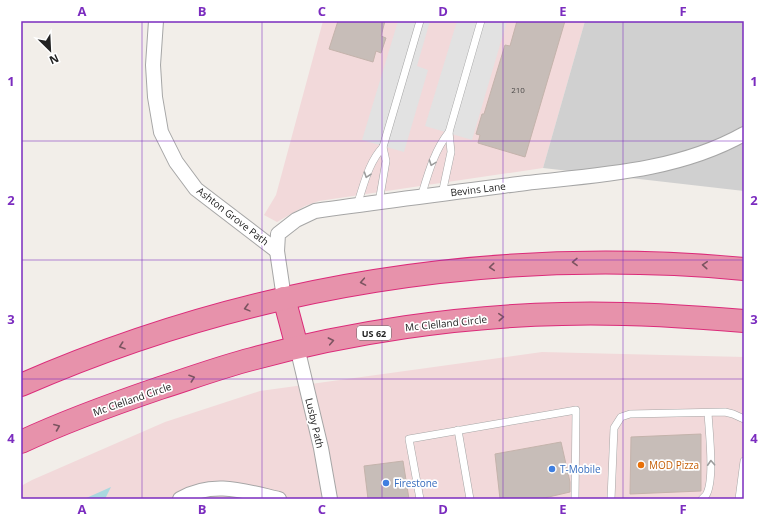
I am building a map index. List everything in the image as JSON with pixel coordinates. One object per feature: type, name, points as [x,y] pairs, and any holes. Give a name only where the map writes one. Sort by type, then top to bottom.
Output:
[{"type":"highway","points":[[21,385],[94,356],[184,324],[284,298],[352,284],[409,275],[523,264],[624,262],[744,268]]},
{"type":"highway","points":[[284,298],[297,348]]},
{"type":"highway","name":"Mc Clelland Circle","points":[[21,442],[106,407],[225,367],[297,348],[395,329],[496,318],[560,314],[666,315],[744,321]]},
{"type":"street","name":"Ashton Grove Path","points":[[156,21],[154,65],[155,96],[161,132],[176,162],[196,189],[277,251]]},
{"type":"street","name":"Bevins Lane","points":[[284,298],[277,251],[278,234],[296,220],[315,211],[421,196],[638,170],[696,156],[729,143],[744,134]]},
{"type":"street","name":"Lusby Path","points":[[297,348],[321,448],[330,499]]},
{"type":"street","points":[[180,499],[198,491],[222,488],[279,499]]},
{"type":"lane","points":[[357,205],[371,164],[383,147],[420,21]]},
{"type":"lane","points":[[442,194],[451,152],[449,132],[481,21]]},
{"type":"lane","points":[[421,196],[436,152],[449,132]]},
{"type":"lane","points":[[379,202],[386,161],[383,147]]},
{"type":"lane","points":[[420,499],[409,439],[576,410],[575,499]]},
{"type":"lane","points":[[611,499],[614,428],[621,417],[630,414],[725,412],[744,419]]},
{"type":"lane","points":[[702,499],[706,495],[710,486],[711,472],[708,413]]},
{"type":"lane","points":[[458,430],[470,499]]},
{"type":"lane","points":[[739,499],[744,461]]},
{"type":"shaded area","points":[[323,21],[585,21],[543,168],[319,201],[305,206],[277,222],[264,215],[276,195]]},
{"type":"shaded area","points":[[398,21],[430,21],[417,66],[428,70],[404,152],[362,140]]},
{"type":"shaded area","points":[[457,21],[507,21],[472,140],[425,126]]},
{"type":"shaded area","points":[[585,21],[744,21],[744,191],[543,168]]},
{"type":"shaded area","points":[[542,352],[744,357],[744,499],[21,499],[21,486],[32,480],[165,422],[260,391]]},
{"type":"water","points":[[111,487],[105,499],[84,499]]},
{"type":"building","points":[[338,21],[385,21],[381,36],[386,38],[381,53],[376,51],[373,62],[329,49]]},
{"type":"building","points":[[517,21],[565,21],[525,157],[478,143],[480,135],[476,134],[482,114],[484,114],[505,45],[510,46]]},
{"type":"building","points":[[701,434],[701,491],[630,494],[631,437]]},
{"type":"building","points":[[561,442],[570,482],[570,492],[540,499],[500,499],[495,454]]},
{"type":"building","name":"Firestone","points":[[403,461],[409,499],[368,499],[364,466]]},
{"type":"place","name":"MOD Pizza","points":[[641,465]]},
{"type":"place","name":"T-Mobile","points":[[552,469]]},
{"type":"place","name":"Firestone","points":[[386,483]]}]
